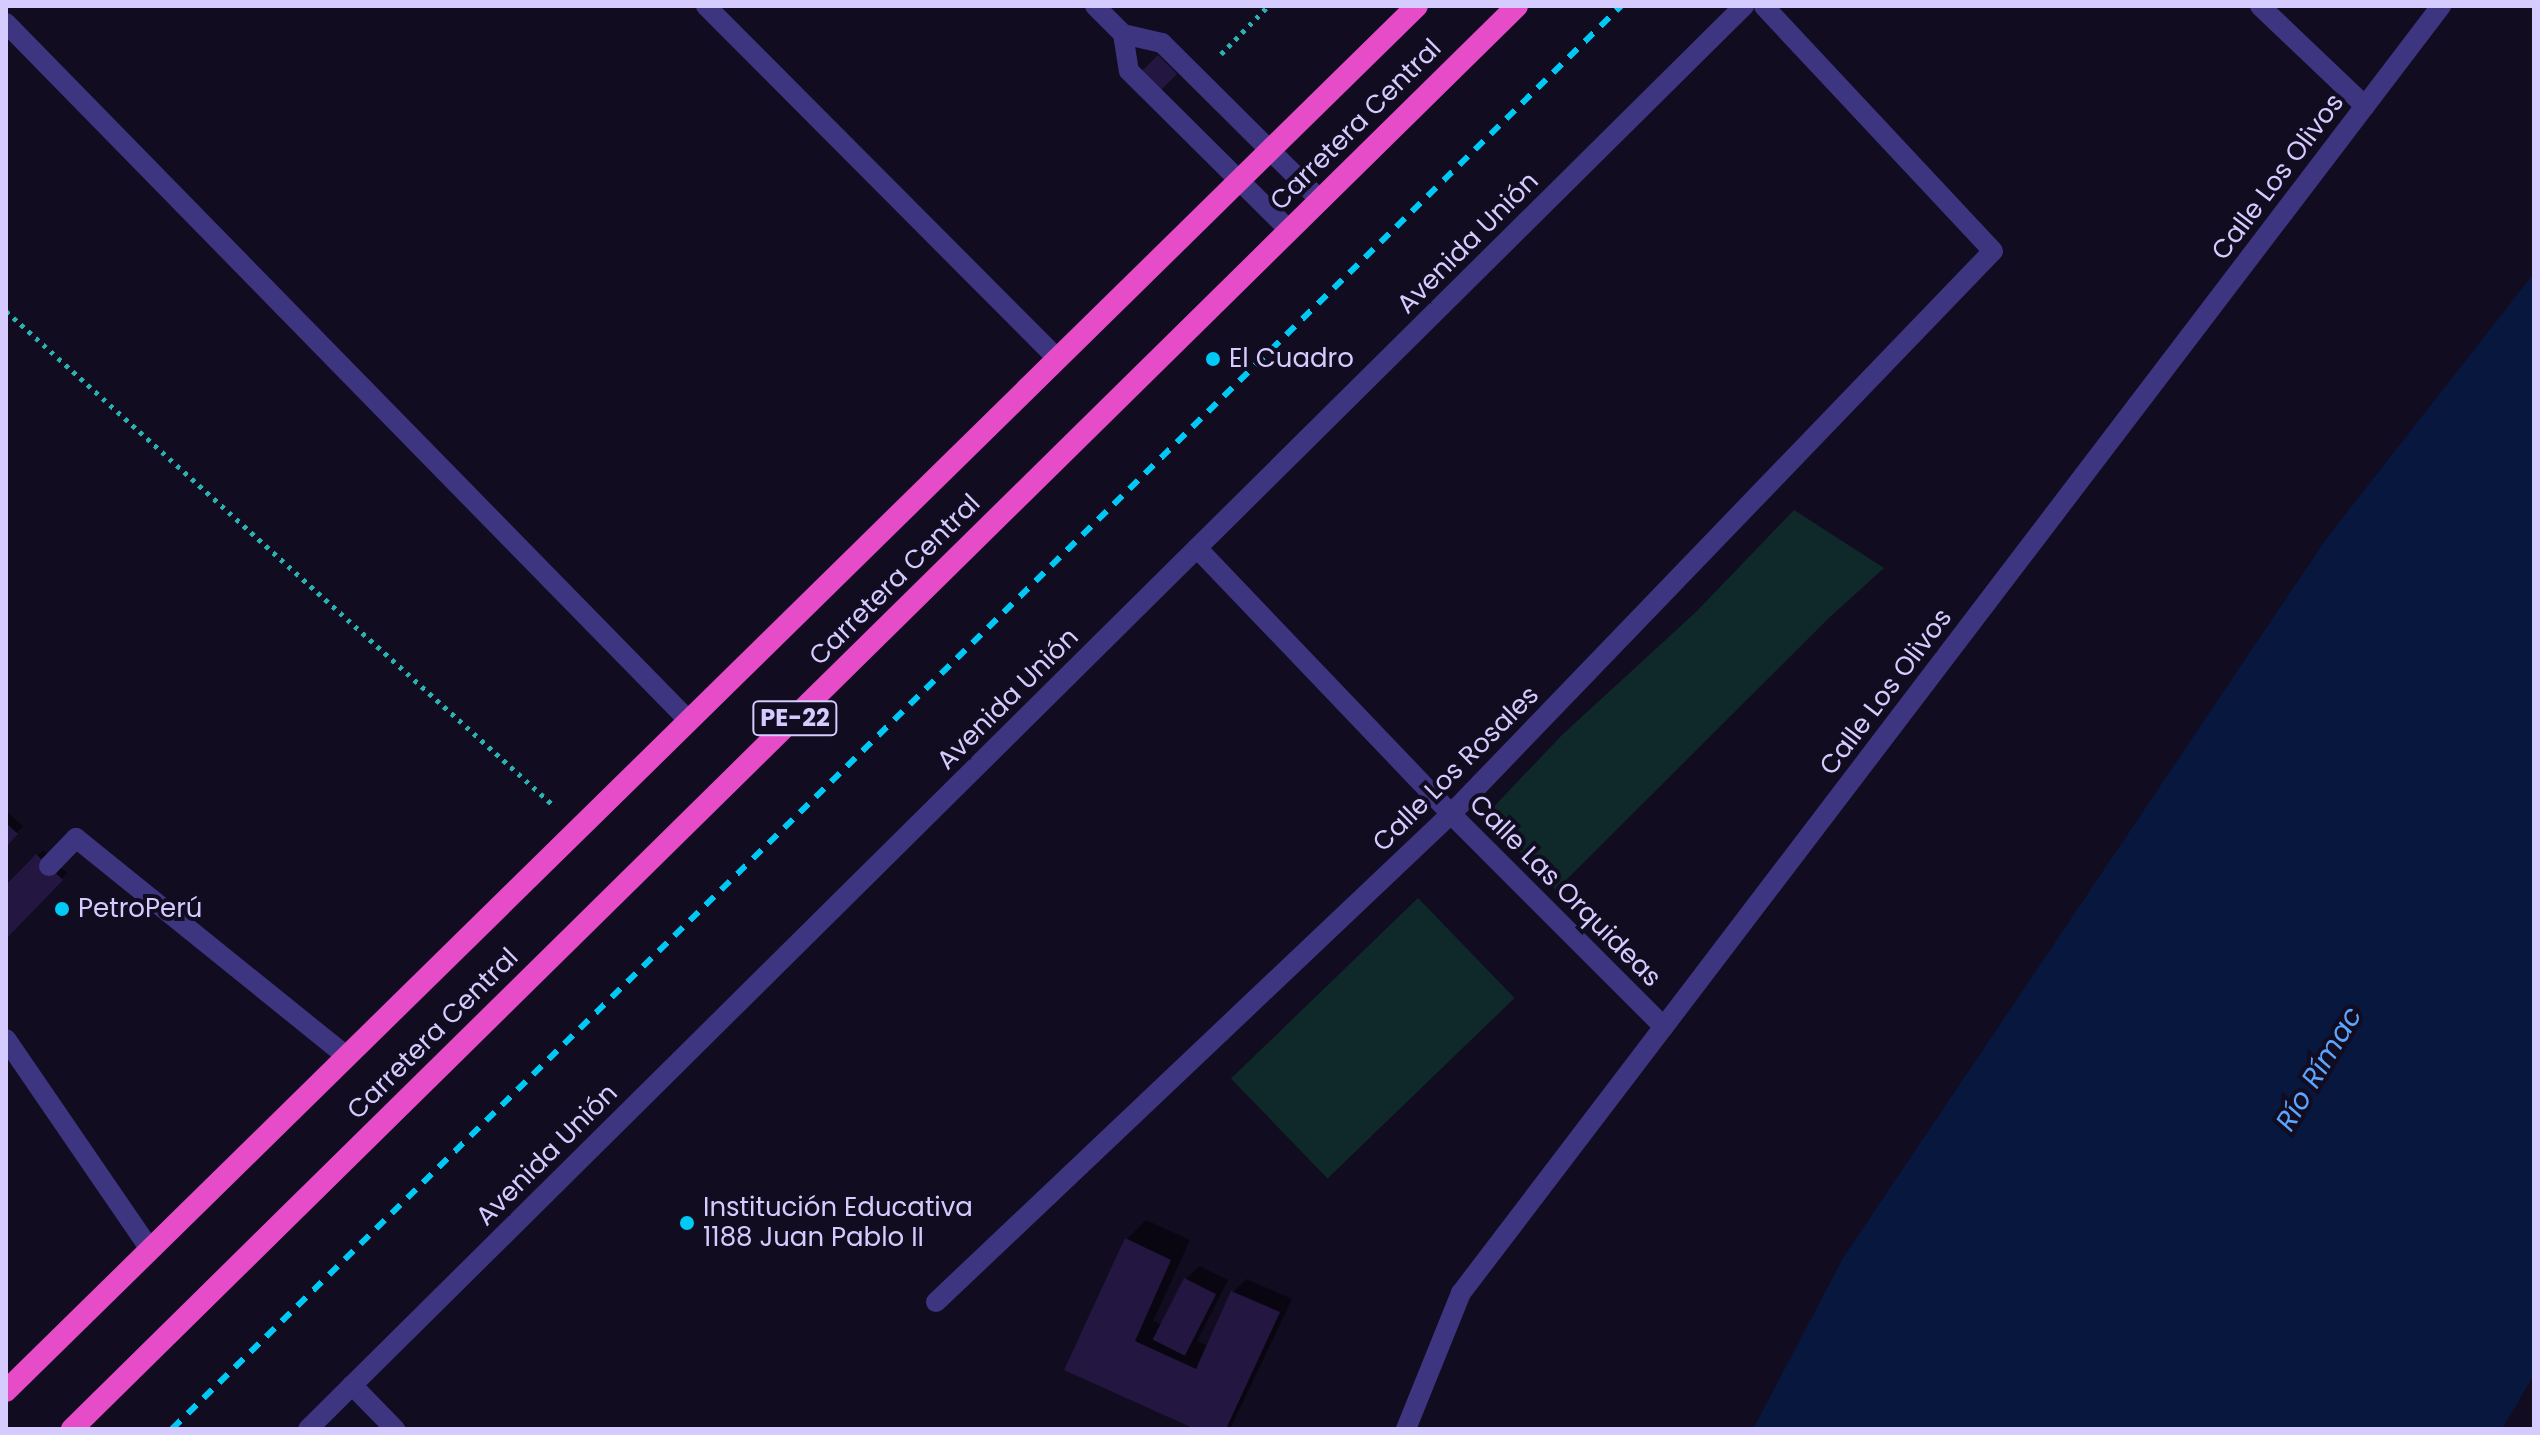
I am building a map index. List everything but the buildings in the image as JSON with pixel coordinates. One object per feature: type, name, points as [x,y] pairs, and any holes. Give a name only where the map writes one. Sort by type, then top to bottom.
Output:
[{"type":"highway","name":"Carretera Central","points":[[6,1391],[1417,6]]},
{"type":"highway","name":"Carretera Central","points":[[72,1429],[1517,6]]},
{"type":"street","points":[[706,6],[1056,357]]},
{"type":"street","points":[[1095,6],[1123,34],[1162,43],[1199,76],[1320,200]]},
{"type":"street","name":"Avenida Unión","points":[[308,1429],[1744,6]]},
{"type":"street","name":"Calle Los Rosales","points":[[936,1302],[1451,814],[1993,251],[1764,6]]},
{"type":"street","points":[[2260,6],[2365,106]]},
{"type":"street","name":"Calle Los Olivos","points":[[1406,1429],[1461,1293],[2441,6]]},
{"type":"street","points":[[6,23],[688,720]]},
{"type":"street","points":[[1123,34],[1129,71],[1289,230]]},
{"type":"street","name":"Calle Las Orquideas","points":[[1197,548],[1451,814],[1664,1027]]},
{"type":"street","points":[[49,866],[76,838],[346,1056]]},
{"type":"street","points":[[6,1039],[150,1249]]},
{"type":"street","points":[[352,1385],[395,1429]]},
{"type":"path","points":[[1199,76],[1268,6]]},
{"type":"path","points":[[6,311],[551,805],[581,825]]},
{"type":"green space","points":[[1794,510],[1884,568],[1831,616],[1556,890],[1485,816],[1562,735],[1697,611]]},
{"type":"green space","points":[[1418,898],[1515,998],[1328,1179],[1231,1079]]},
{"type":"water","name":"Río Rímac","points":[[2534,273],[2534,1375],[2502,1429],[1753,1429],[1843,1258],[2326,539]]},
{"type":"railway","points":[[172,1429],[1621,6]]},
{"type":"place","name":"El Cuadro","points":[[1213,359]]},
{"type":"place","name":"PetroPerú","points":[[62,909]]},
{"type":"place","name":"Institución Educativa 1188 Juan Pablo II","points":[[687,1223]]}]
